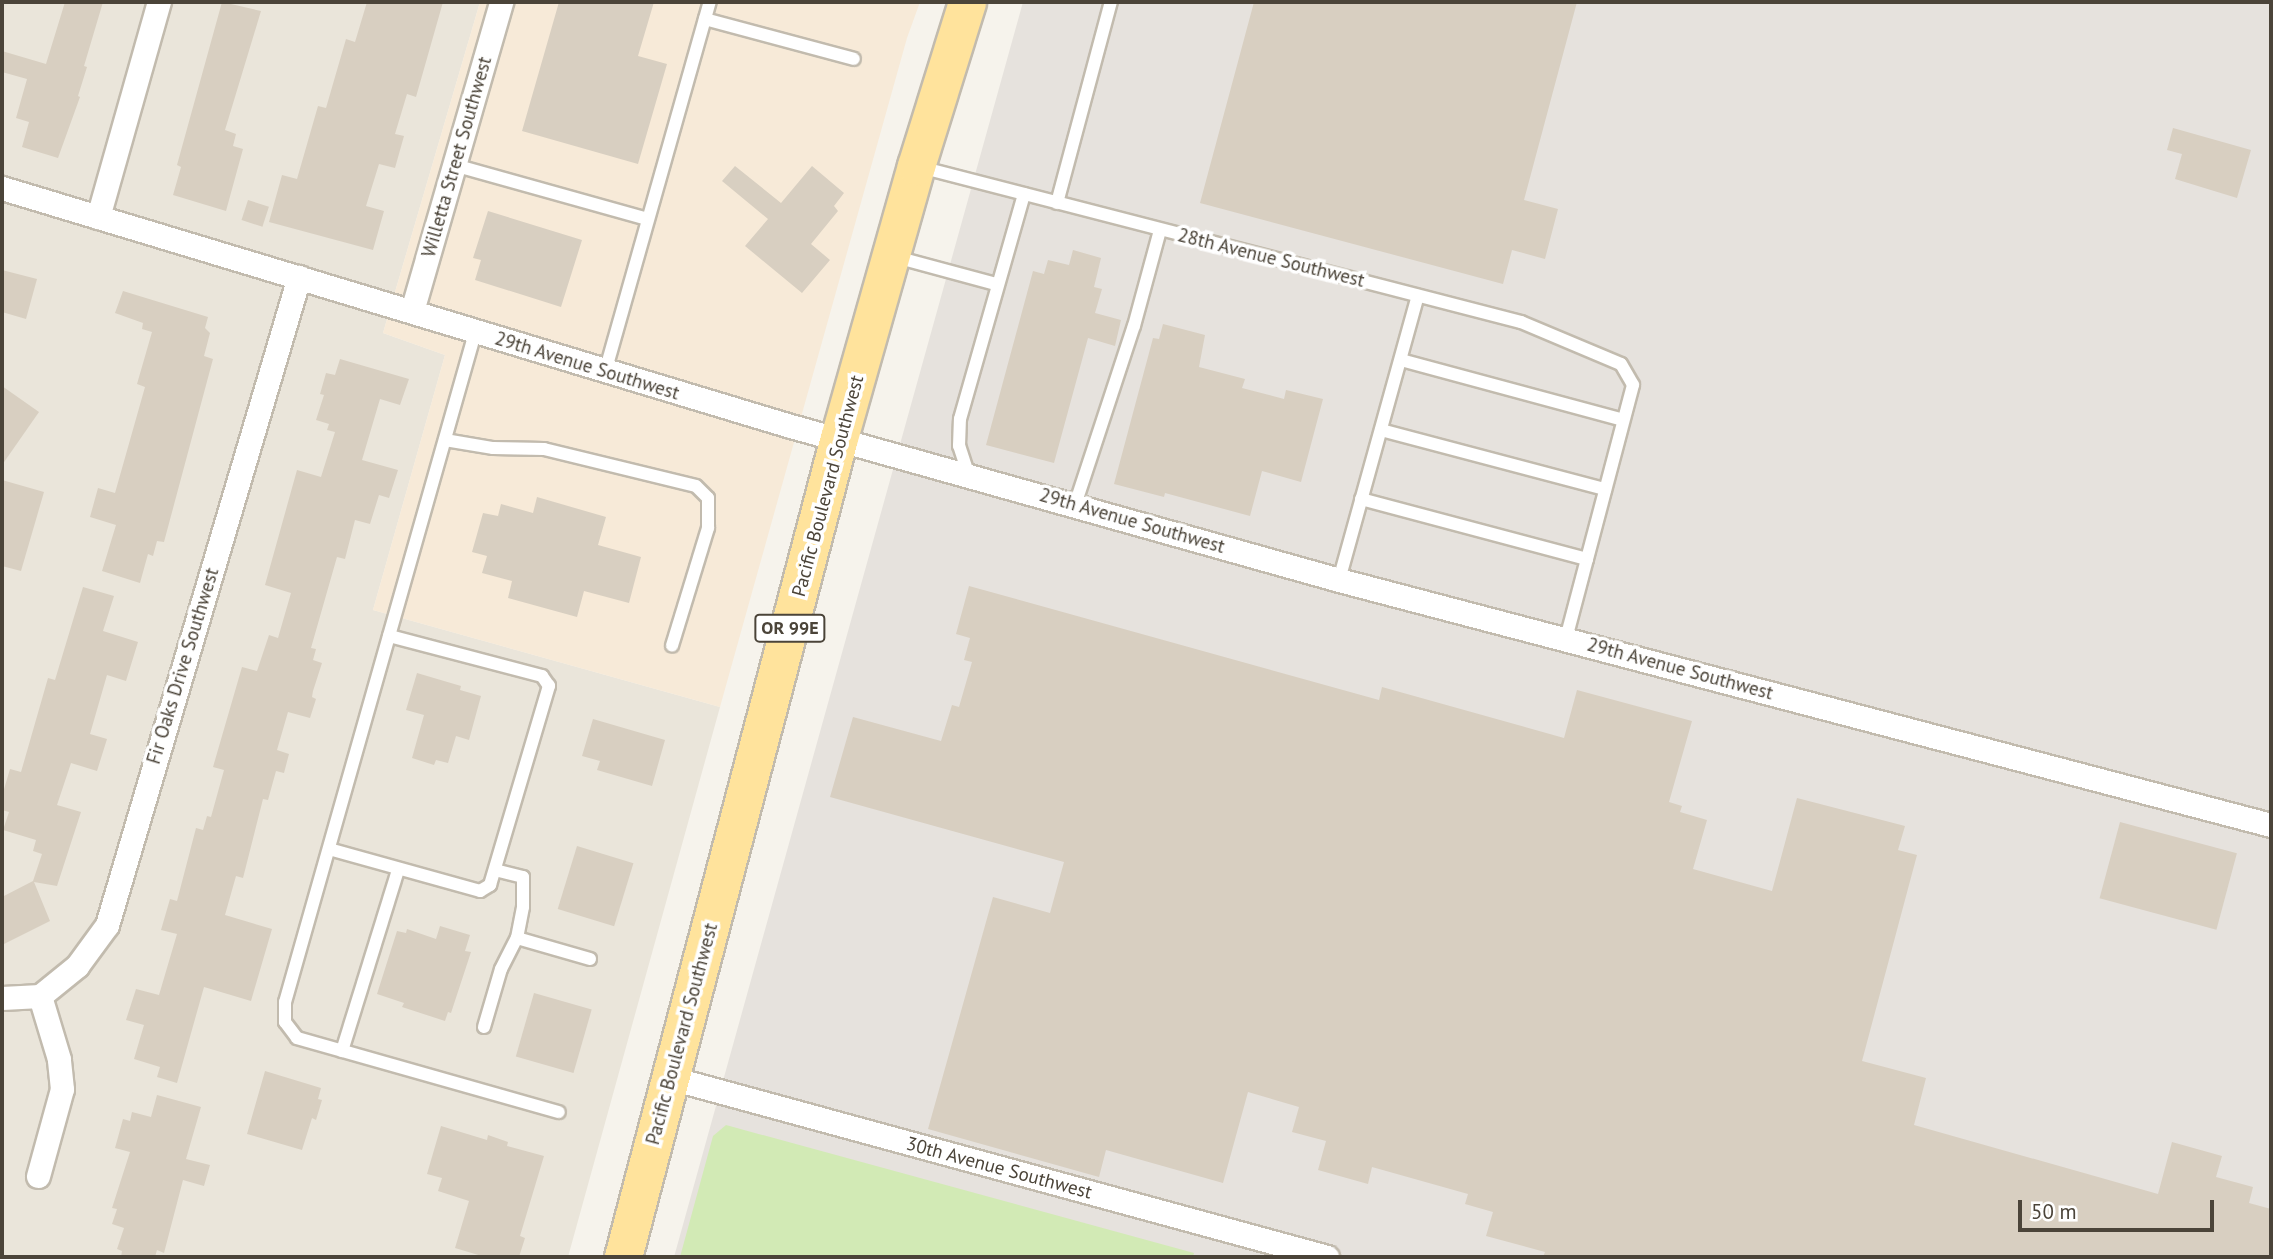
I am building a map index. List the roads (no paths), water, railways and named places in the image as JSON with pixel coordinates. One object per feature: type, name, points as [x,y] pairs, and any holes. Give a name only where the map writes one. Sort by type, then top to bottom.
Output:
[{"type":"main road","name":"Pacific Boulevard Southwest","points":[[623,1257],[839,438],[916,166],[967,2]]},
{"type":"street","points":[[98,217],[159,2]]},
{"type":"street","name":"Willetta Street Southwest","points":[[412,311],[501,2]]},
{"type":"street","name":"29th Avenue Southwest","points":[[2,188],[412,311],[604,372],[1339,580],[2271,825]]},
{"type":"street","name":"Fir Oaks Drive Southwest","points":[[40,996],[77,965],[107,925],[299,277]]},
{"type":"street","points":[[2,998],[40,996],[59,1059],[62,1089],[38,1176]]},
{"type":"street","name":"30th Avenue Southwest","points":[[671,1078],[1327,1257]]},
{"type":"lane","points":[[604,372],[710,2]]},
{"type":"lane","points":[[1057,204],[1111,2]]},
{"type":"lane","points":[[705,19],[854,60]]},
{"type":"lane","points":[[454,165],[646,219]]},
{"type":"lane","name":"28th Avenue Southwest","points":[[916,166],[1521,322],[1621,364],[1633,385],[1623,420]]},
{"type":"lane","points":[[969,476],[959,446],[960,419],[996,284],[1024,194]]},
{"type":"lane","points":[[1075,505],[1134,326],[1160,230]]},
{"type":"lane","points":[[891,256],[996,284]]},
{"type":"lane","points":[[1339,580],[1418,296]]},
{"type":"lane","points":[[475,333],[285,1002],[285,1021],[297,1038],[559,1112]]},
{"type":"lane","points":[[1401,360],[1623,420],[1566,639]]},
{"type":"lane","points":[[1381,430],[1605,489]]},
{"type":"lane","points":[[445,440],[492,448],[544,449],[696,486],[709,498],[708,528],[672,646]]},
{"type":"lane","points":[[1362,499],[1587,559]]},
{"type":"lane","points":[[329,849],[480,891],[491,885],[549,685],[542,676],[389,636]]},
{"type":"lane","points":[[342,1051],[398,870]]},
{"type":"lane","points":[[484,1027],[501,969],[517,938],[523,907],[523,877],[495,870]]},
{"type":"lane","points":[[517,938],[590,959]]}]
